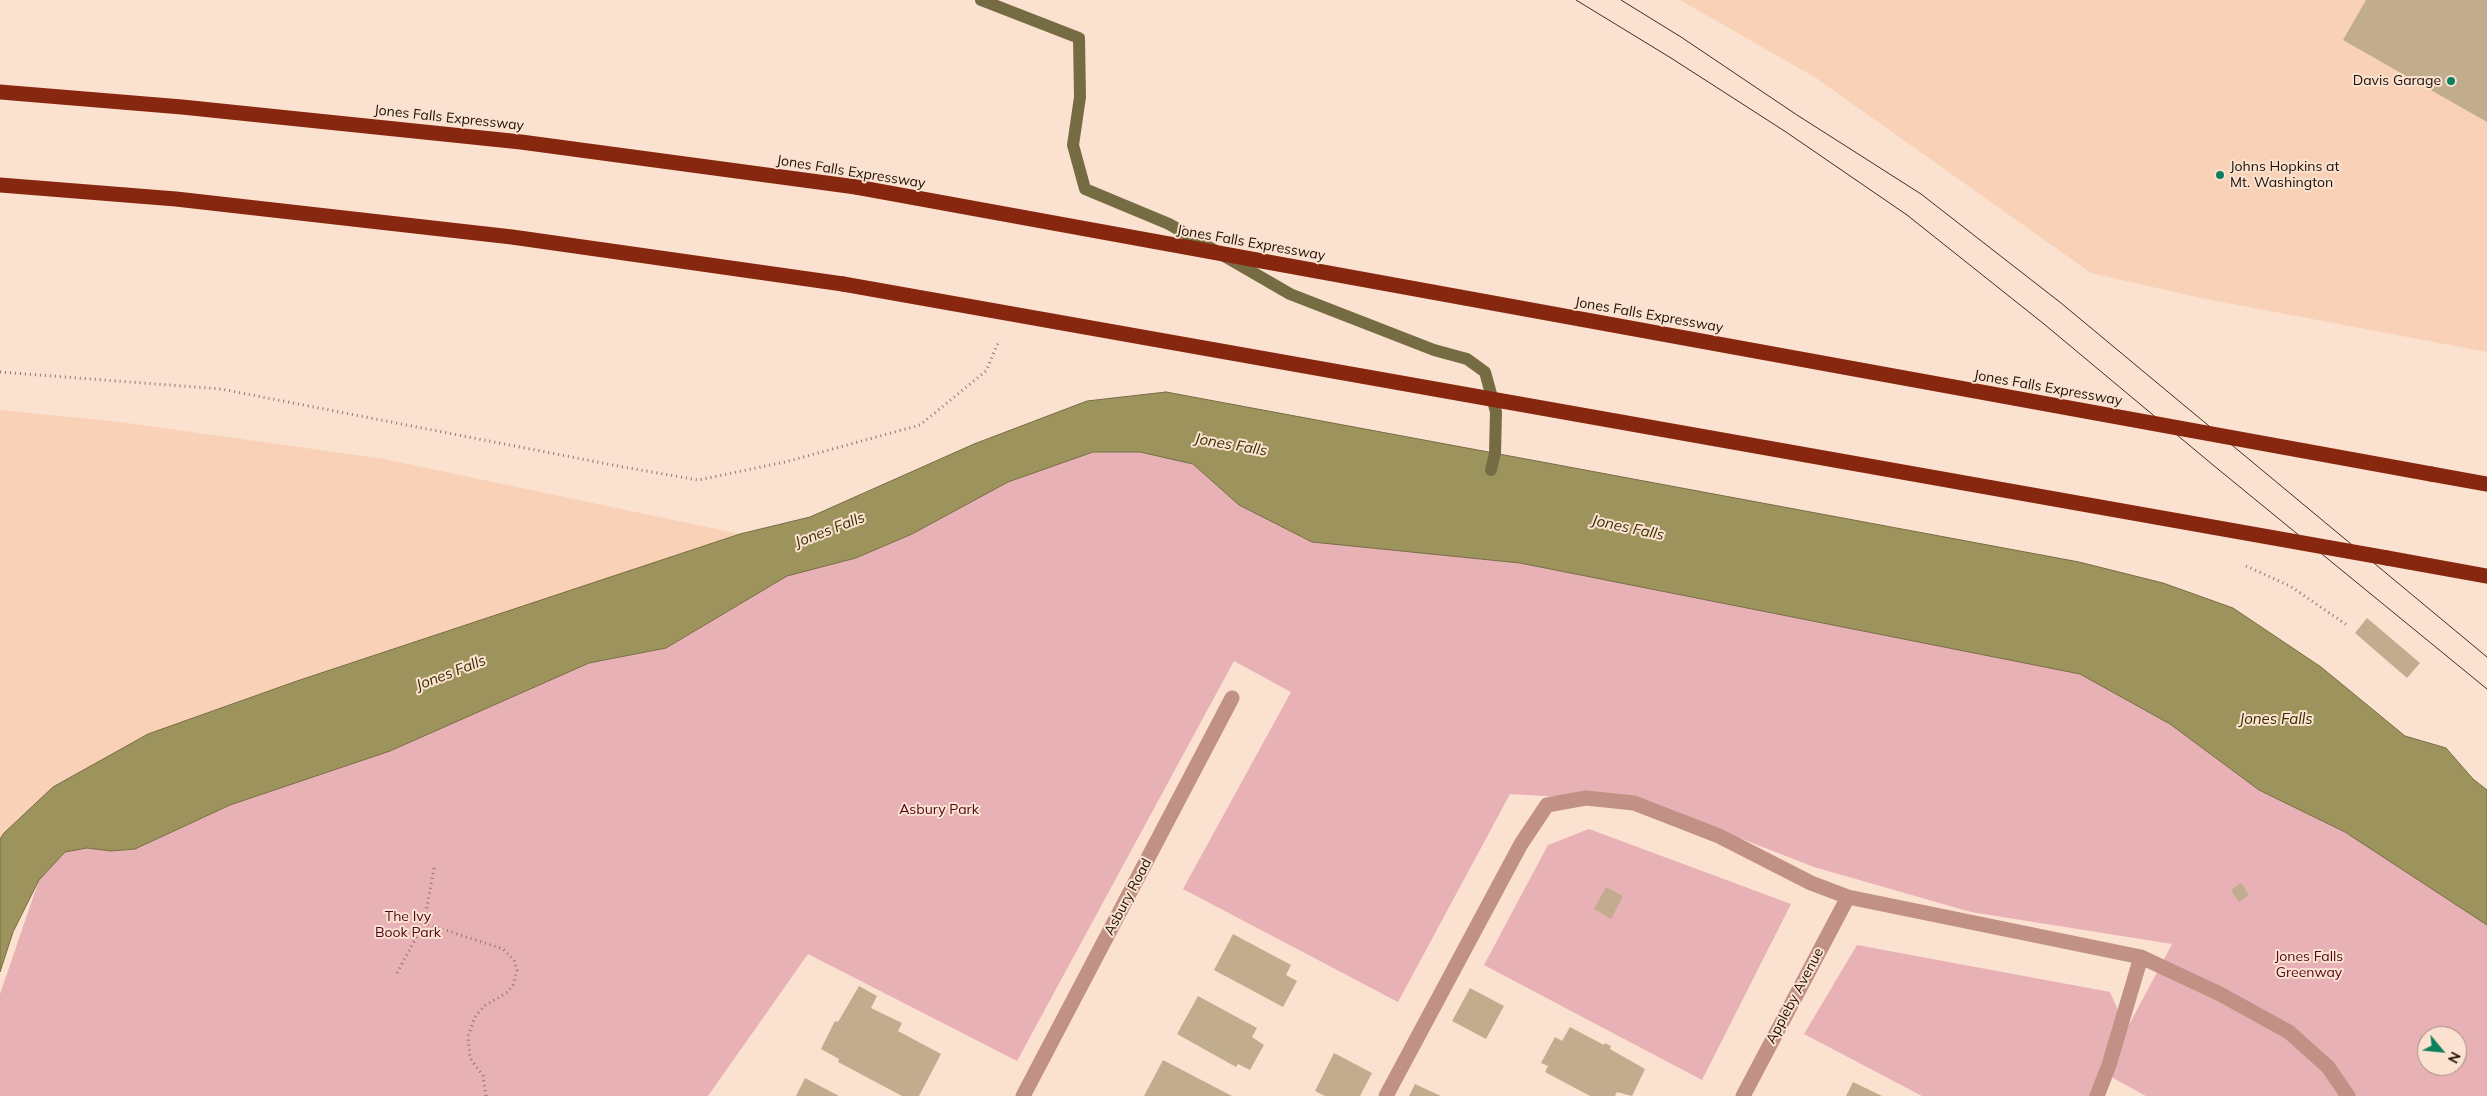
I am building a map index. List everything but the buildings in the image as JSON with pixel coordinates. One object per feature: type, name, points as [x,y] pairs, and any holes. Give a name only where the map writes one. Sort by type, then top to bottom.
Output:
[{"type":"highway","name":"Jones Falls Expressway","points":[[0,92],[182,107],[521,142],[856,187],[2487,484]]},
{"type":"highway","points":[[0,185],[176,199],[512,237],[843,284],[2487,576]]},
{"type":"street","name":"Asbury Road","points":[[1023,1096],[1232,698]]},
{"type":"street","points":[[1386,1096],[1521,844],[1547,805],[1586,798],[1634,803],[1719,836],[1811,883],[1848,897],[2141,957],[2220,994],[2289,1032],[2328,1067],[2348,1096]]},
{"type":"street","name":"Appleby Avenue","points":[[1743,1096],[1848,897]]},
{"type":"street","points":[[2097,1096],[2109,1065],[2141,957]]},
{"type":"path","points":[[0,372],[221,389],[698,480],[785,462],[920,424],[986,371],[999,341]]},
{"type":"path","points":[[397,973],[424,923],[434,868]]},
{"type":"path","points":[[424,923],[503,949],[514,960],[517,970],[513,985],[508,992],[484,1006],[475,1017],[468,1036],[470,1058],[483,1076],[486,1096]]},
{"type":"shaded area","name":"Johns Hopkins at Mt. Washington","points":[[1680,0],[2487,0],[2487,352],[2201,298],[2091,273],[1816,78]]},
{"type":"shaded area","points":[[0,410],[120,422],[384,459],[740,534],[297,681],[148,734],[4,833],[0,839]]},
{"type":"green space","points":[[1093,452],[1140,452],[1193,464],[1239,505],[1312,542],[1520,563],[2080,674],[2170,724],[2259,790],[2345,832],[2487,925],[2487,1096],[2146,1096],[2104,1073],[2091,1096],[1922,1096],[1804,1034],[1857,945],[2110,992],[2121,1017],[2105,1070],[2172,944],[1971,912],[1814,867],[1647,802],[1510,794],[1398,1002],[1183,889],[1291,692],[1234,661],[1017,1061],[808,954],[708,1096],[0,1096],[0,994],[39,880],[65,852],[87,848],[111,851],[135,849],[230,805],[390,751],[589,663],[666,648],[787,576],[857,558],[912,534],[1008,482]]},
{"type":"green space","points":[[1589,829],[1791,904],[1702,1080],[1484,965],[1548,845]]},
{"type":"water","name":"Jones Falls","points":[[1166,392],[2079,562],[2163,583],[2233,608],[2321,667],[2405,736],[2446,748],[2473,779],[2487,790],[2487,925],[2345,832],[2259,790],[2170,724],[2080,674],[1520,563],[1312,542],[1239,505],[1193,464],[1140,452],[1093,452],[1008,482],[912,534],[856,558],[787,576],[666,648],[589,663],[390,751],[230,805],[135,849],[111,851],[87,848],[65,852],[39,880],[13,932],[0,972],[0,839],[53,787],[148,734],[297,681],[740,534],[810,517],[974,444],[1087,401]]},
{"type":"waterway","points":[[981,0],[1079,38],[1080,97],[1073,145],[1085,189],[1169,224],[1290,294],[1434,350],[1467,359],[1485,372],[1496,412],[1495,453],[1491,470]]},
{"type":"tram line","points":[[1576,0],[1786,132],[1907,215],[2044,324],[2487,689]]},
{"type":"tram line","points":[[1621,0],[1681,37],[1797,115],[1921,194],[2061,303],[2487,657]]},
{"type":"place","name":"Davis Garage","points":[[2451,81]]},
{"type":"place","name":"Johns Hopkins at Mt. Washington","points":[[2220,175]]},
{"type":"park label","name":"Asbury Park","points":[[939,810]]},
{"type":"park label","name":"The Ivy Book Park","points":[[408,926]]},
{"type":"park label","name":"Jones Falls Greenway","points":[[2309,966]]}]
